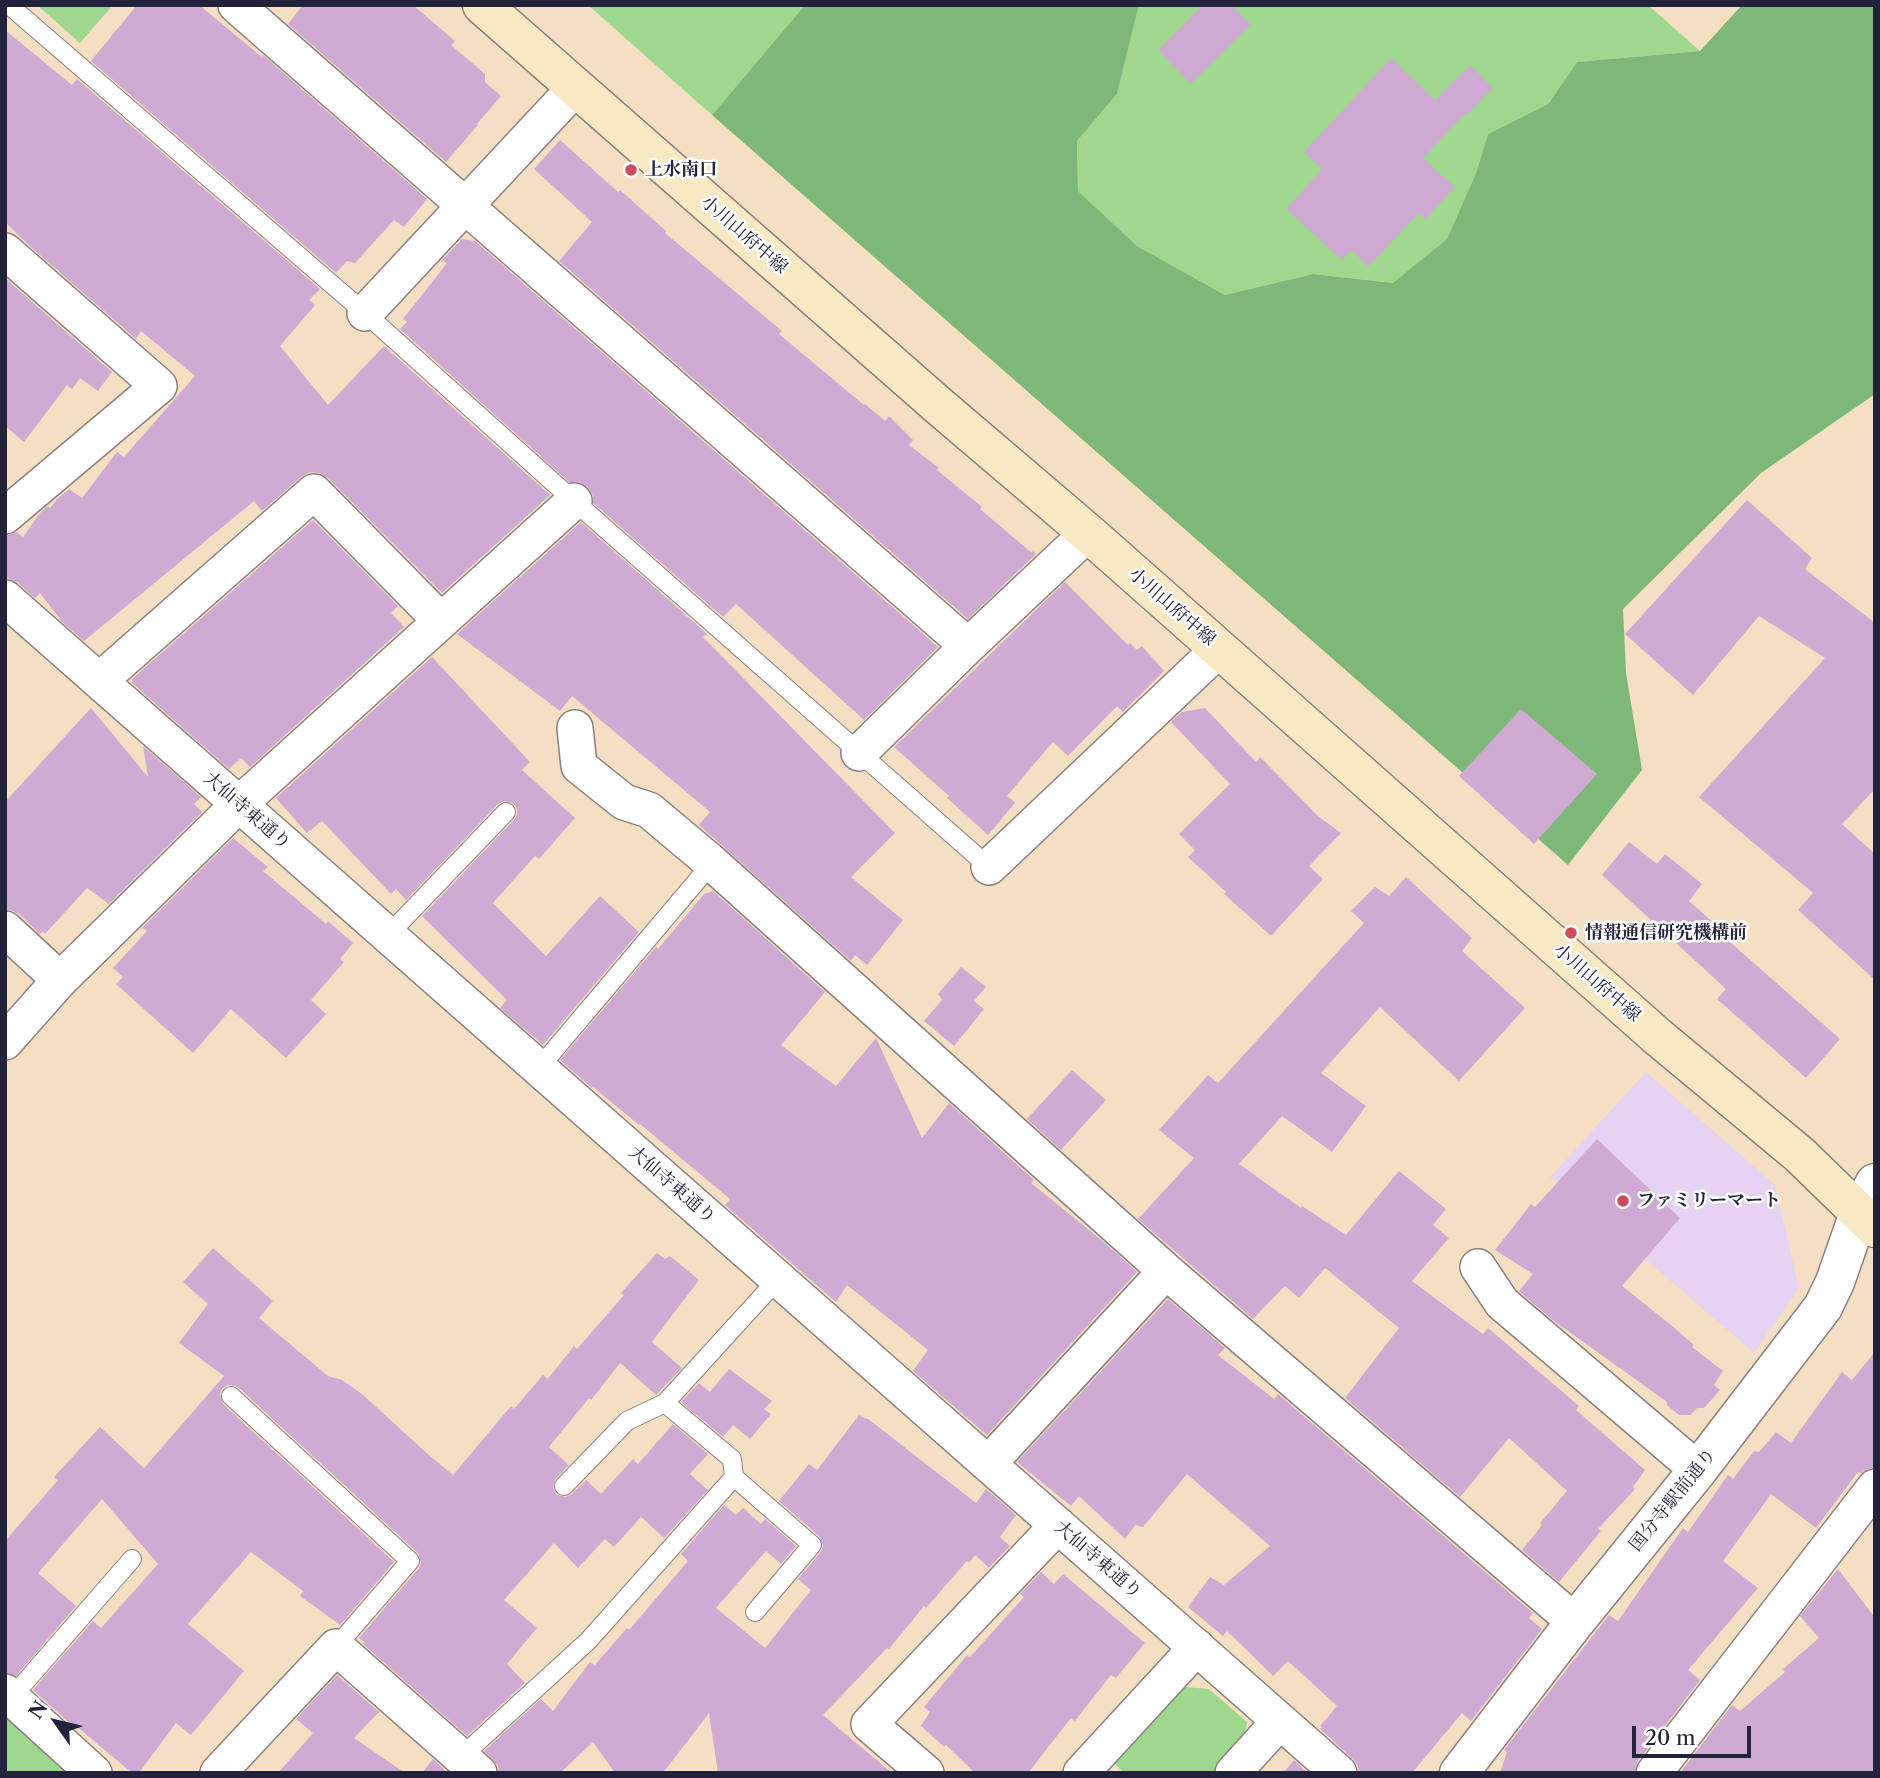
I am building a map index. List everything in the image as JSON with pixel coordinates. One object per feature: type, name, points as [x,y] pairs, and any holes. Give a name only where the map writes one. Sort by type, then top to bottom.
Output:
[{"type":"main road","name":"小川山府中線","points":[[482,5],[939,406],[1088,533],[1658,1037],[1800,1155],[1870,1208]]},
{"type":"street","points":[[236,5],[968,646]]},
{"type":"street","points":[[365,313],[576,88]]},
{"type":"street","points":[[5,251],[159,386],[5,516]]},
{"type":"street","points":[[99,681],[314,492],[441,621]]},
{"type":"street","points":[[5,1042],[60,980],[239,804],[574,501]]},
{"type":"street","points":[[859,753],[1088,533]]},
{"type":"street","name":"大仙寺東通り","points":[[5,598],[1339,1773]]},
{"type":"street","points":[[989,867],[1219,649]]},
{"type":"street","points":[[575,728],[579,766],[624,802],[649,810],[712,863],[1166,1271],[1575,1622]]},
{"type":"street","points":[[5,929],[60,980]]},
{"type":"street","name":"国分寺駅前通り","points":[[1460,1773],[1823,1307],[1870,1208]]},
{"type":"street","points":[[1478,1268],[1502,1303],[1698,1470]]},
{"type":"street","points":[[988,1464],[1166,1271]]},
{"type":"street","points":[[1654,1773],[1875,1487]]},
{"type":"street","points":[[926,1773],[869,1724],[1058,1525]]},
{"type":"street","points":[[218,1773],[335,1647],[470,1765]]},
{"type":"street","points":[[1081,1773],[1197,1647]]},
{"type":"street","points":[[8,1694],[94,1773]]},
{"type":"street","points":[[1233,1773],[1280,1721]]},
{"type":"lane","points":[[9,5],[365,313],[989,867]]},
{"type":"lane","points":[[388,935],[506,812]]},
{"type":"lane","points":[[539,1068],[712,863]]},
{"type":"lane","points":[[564,1486],[627,1421],[665,1403],[778,1279]]},
{"type":"lane","points":[[231,1396],[410,1561],[335,1647]]},
{"type":"lane","points":[[665,1403],[732,1459],[734,1477],[811,1545],[755,1612]]},
{"type":"lane","points":[[470,1765],[588,1641],[734,1477]]},
{"type":"lane","points":[[8,1694],[132,1559]]},
{"type":"shaded area","points":[[1646,1072],[1775,1185],[1799,1288],[1754,1353],[1550,1177]]},
{"type":"green space","points":[[37,5],[113,5],[80,43]]},
{"type":"green space","points":[[588,5],[805,5],[712,115]]},
{"type":"green space","points":[[805,5],[1139,5],[1117,94],[1077,141],[1078,191],[1137,246],[1225,295],[1313,274],[1393,283],[1447,239],[1476,173],[1488,134],[1548,104],[1577,62],[1700,51],[1742,5],[1875,5],[1875,394],[1761,473],[1623,609],[1626,673],[1642,770],[1568,865],[712,115]]},
{"type":"green space","points":[[1139,5],[1648,5],[1700,51],[1577,62],[1548,104],[1488,134],[1476,173],[1447,239],[1394,283],[1313,274],[1225,295],[1137,246],[1078,191],[1077,141],[1117,94]]},
{"type":"green space","points":[[1184,1687],[1209,1689],[1247,1722],[1244,1740],[1213,1773],[1124,1773],[1112,1761]]},
{"type":"green space","points":[[5,1714],[69,1773],[5,1773]]},
{"type":"building","points":[[137,5],[199,5],[262,57],[263,55],[427,199],[404,227],[394,220],[355,263],[347,261],[336,273],[91,61]]},
{"type":"building","points":[[303,5],[413,5],[455,41],[451,45],[485,74],[485,82],[501,96],[446,162],[288,24]]},
{"type":"building","points":[[1203,5],[1231,5],[1251,25],[1191,84],[1158,50]]},
{"type":"building","points":[[5,30],[72,85],[77,79],[320,289],[309,300],[315,305],[280,346],[328,405],[384,346],[550,495],[442,593],[328,478],[320,473],[310,472],[262,511],[254,501],[84,641],[62,622],[40,593],[35,598],[5,576],[5,536],[17,532],[23,537],[40,513],[48,506],[50,508],[69,489],[82,498],[117,452],[124,457],[195,376],[141,331],[136,339],[5,222]]},
{"type":"building","points":[[1391,58],[1435,100],[1470,65],[1493,88],[1423,158],[1455,187],[1425,220],[1419,213],[1368,267],[1351,250],[1342,260],[1286,209],[1322,169],[1304,152]]},
{"type":"building","points":[[560,140],[782,331],[779,334],[885,421],[889,416],[913,440],[909,445],[939,468],[937,470],[982,507],[980,509],[1036,554],[968,619],[559,261],[592,222],[534,169]]},
{"type":"building","points":[[462,239],[475,241],[938,647],[864,720],[736,604],[723,617],[593,503],[588,487],[579,482],[569,482],[400,329],[407,322],[403,319],[447,263],[442,260]]},
{"type":"building","points":[[6,279],[112,372],[98,391],[80,378],[72,389],[67,385],[24,442],[5,426]]},
{"type":"building","points":[[1747,500],[1812,558],[1805,569],[1875,623],[1875,789],[1842,824],[1875,854],[1875,980],[1798,910],[1813,893],[1699,797],[1825,658],[1759,616],[1693,695],[1625,634]]},
{"type":"building","points":[[313,520],[398,606],[391,613],[404,627],[250,767],[241,758],[229,769],[132,683],[132,679]]},
{"type":"building","points":[[581,522],[707,634],[703,637],[895,833],[851,877],[903,920],[867,965],[855,955],[851,961],[699,825],[710,812],[572,696],[560,711],[457,634]]},
{"type":"building","points":[[1065,582],[1128,645],[1130,643],[1137,650],[1142,646],[1164,671],[1123,712],[1117,706],[1068,756],[1053,742],[1007,796],[1015,803],[988,835],[894,747]]},
{"type":"building","points":[[432,657],[530,762],[522,770],[575,818],[539,859],[535,856],[493,903],[546,956],[600,896],[639,932],[543,1045],[500,1008],[507,1000],[422,916],[514,820],[517,809],[513,803],[504,801],[498,804],[406,900],[396,889],[391,894],[322,821],[307,833],[276,798]]},
{"type":"building","points":[[91,708],[148,777],[143,746],[201,797],[194,804],[202,812],[109,904],[87,888],[45,934],[43,931],[40,934],[19,914],[5,909],[5,802]]},
{"type":"building","points":[[1205,708],[1256,762],[1260,757],[1318,816],[1341,833],[1309,866],[1323,879],[1271,936],[1188,857],[1195,850],[1179,834],[1230,784],[1171,722],[1182,712]]},
{"type":"building","points":[[1521,709],[1597,774],[1534,844],[1459,776]]},
{"type":"building","points":[[233,838],[268,867],[263,871],[353,943],[340,959],[344,962],[311,1000],[326,1014],[286,1058],[231,1009],[193,1053],[116,984],[123,977],[113,968],[147,931],[142,928]]},
{"type":"building","points":[[1629,842],[1657,864],[1665,854],[1702,884],[1689,901],[1716,925],[1714,928],[1840,1039],[1806,1078],[1717,999],[1726,989],[1602,875]]},
{"type":"building","points":[[1406,877],[1472,938],[1462,951],[1525,1008],[1459,1081],[1380,1007],[1321,1073],[1366,1106],[1332,1152],[1282,1116],[1239,1164],[1301,1208],[1302,1206],[1346,1235],[1399,1171],[1446,1209],[1433,1225],[1449,1238],[1412,1281],[1483,1334],[1488,1328],[1579,1406],[1576,1410],[1645,1470],[1633,1487],[1635,1489],[1598,1529],[1601,1531],[1559,1582],[1522,1550],[1567,1491],[1509,1438],[1460,1497],[1345,1398],[1399,1328],[1325,1268],[1299,1298],[1285,1286],[1253,1319],[1138,1219],[1194,1158],[1159,1130],[1208,1075],[1218,1083],[1364,923],[1351,911],[1375,887],[1389,896]]},
{"type":"building","points":[[713,891],[825,992],[781,1045],[836,1086],[876,1038],[922,1138],[949,1103],[1034,1180],[1031,1183],[1137,1272],[987,1435],[913,1371],[928,1350],[847,1285],[836,1302],[725,1205],[730,1199],[560,1060],[656,947],[658,949],[704,894]]},
{"type":"building","points":[[961,967],[986,987],[974,1001],[984,1009],[954,1046],[924,1021],[942,1000],[938,994]]},
{"type":"building","points":[[1072,1070],[1106,1100],[1061,1150],[1027,1119]]},
{"type":"building","points":[[1597,1139],[1680,1218],[1622,1286],[1723,1371],[1714,1385],[1720,1390],[1704,1408],[1697,1408],[1690,1415],[1679,1415],[1667,1402],[1550,1318],[1519,1291],[1533,1274],[1495,1250],[1531,1204],[1535,1207]]},
{"type":"building","points":[[213,1248],[273,1301],[259,1318],[328,1376],[342,1380],[362,1394],[453,1475],[511,1406],[514,1409],[543,1375],[548,1379],[574,1346],[577,1349],[657,1253],[665,1259],[670,1256],[699,1280],[652,1342],[682,1368],[656,1395],[620,1363],[549,1447],[569,1465],[555,1479],[553,1488],[557,1495],[566,1497],[586,1480],[601,1494],[633,1459],[638,1464],[673,1424],[708,1454],[690,1474],[708,1490],[664,1538],[641,1517],[614,1547],[605,1539],[578,1568],[554,1543],[504,1600],[537,1628],[507,1664],[525,1683],[467,1736],[359,1638],[419,1568],[421,1563],[418,1553],[239,1388],[227,1385],[220,1394],[223,1404],[394,1562],[340,1625],[300,1596],[303,1591],[251,1552],[188,1624],[244,1671],[191,1735],[176,1723],[139,1773],[132,1773],[76,1726],[75,1728],[33,1690],[93,1621],[101,1628],[158,1564],[102,1499],[38,1573],[76,1606],[16,1676],[5,1672],[5,1541],[58,1480],[54,1477],[100,1427],[144,1468],[224,1376],[179,1343],[208,1304],[183,1282]]},
{"type":"building","points":[[1168,1299],[1225,1348],[1218,1355],[1274,1399],[1278,1394],[1533,1613],[1529,1618],[1542,1629],[1471,1721],[1462,1713],[1412,1773],[1359,1773],[1352,1758],[1320,1729],[1337,1706],[1288,1661],[1273,1676],[1227,1631],[1223,1636],[1188,1607],[1210,1577],[1224,1585],[1270,1546],[1187,1474],[1143,1527],[1135,1525],[1125,1539],[1079,1496],[1071,1506],[1017,1462]]},
{"type":"building","points":[[1875,1352],[1875,1467],[1858,1472],[1816,1528],[1771,1494],[1723,1561],[1758,1588],[1688,1670],[1700,1680],[1638,1761],[1634,1773],[1500,1773],[1507,1752],[1504,1750],[1609,1615],[1618,1621],[1683,1528],[1688,1532],[1728,1475],[1733,1479],[1754,1451],[1759,1452],[1776,1432],[1791,1443],[1842,1372],[1852,1380]]},
{"type":"building","points":[[729,1369],[772,1401],[764,1409],[771,1414],[750,1439],[733,1425],[723,1437],[681,1402],[699,1383],[710,1392]]},
{"type":"building","points":[[859,1415],[867,1418],[976,1503],[986,1489],[1016,1515],[1000,1537],[1010,1546],[989,1568],[975,1555],[969,1563],[967,1561],[926,1608],[924,1606],[889,1649],[887,1648],[823,1715],[892,1773],[718,1773],[709,1713],[663,1773],[615,1773],[593,1742],[560,1773],[499,1773],[498,1766],[484,1751],[541,1699],[553,1711],[590,1662],[595,1665],[627,1628],[629,1630],[688,1561],[681,1554],[724,1505],[736,1515],[743,1508],[761,1524],[765,1519],[796,1546],[781,1564],[766,1551],[716,1608],[765,1648],[811,1590],[798,1579],[823,1546],[819,1536],[779,1501],[809,1464],[817,1470]]},
{"type":"building","points":[[1838,1569],[1875,1618],[1875,1773],[1680,1773],[1732,1705],[1740,1711],[1819,1638],[1800,1616]]},
{"type":"building","points":[[1041,1572],[1054,1584],[1063,1574],[1145,1643],[1116,1678],[1111,1675],[1075,1721],[1071,1718],[1028,1773],[975,1773],[921,1726],[930,1712],[924,1707],[967,1655],[970,1657],[1024,1597],[1020,1594]]},
{"type":"building","points":[[337,1675],[379,1712],[354,1738],[405,1773],[278,1773],[313,1733],[296,1719]]},
{"type":"building","points":[[433,1759],[448,1773],[422,1773]]},
{"type":"building","points":[[1294,1760],[1308,1773],[1283,1773]]},
{"type":"place","name":"上水南口","points":[[631,170]]},
{"type":"place","name":"情報通信研究機構前","points":[[1571,933]]},
{"type":"place","name":"ファミリーマート","points":[[1623,1201]]}]
